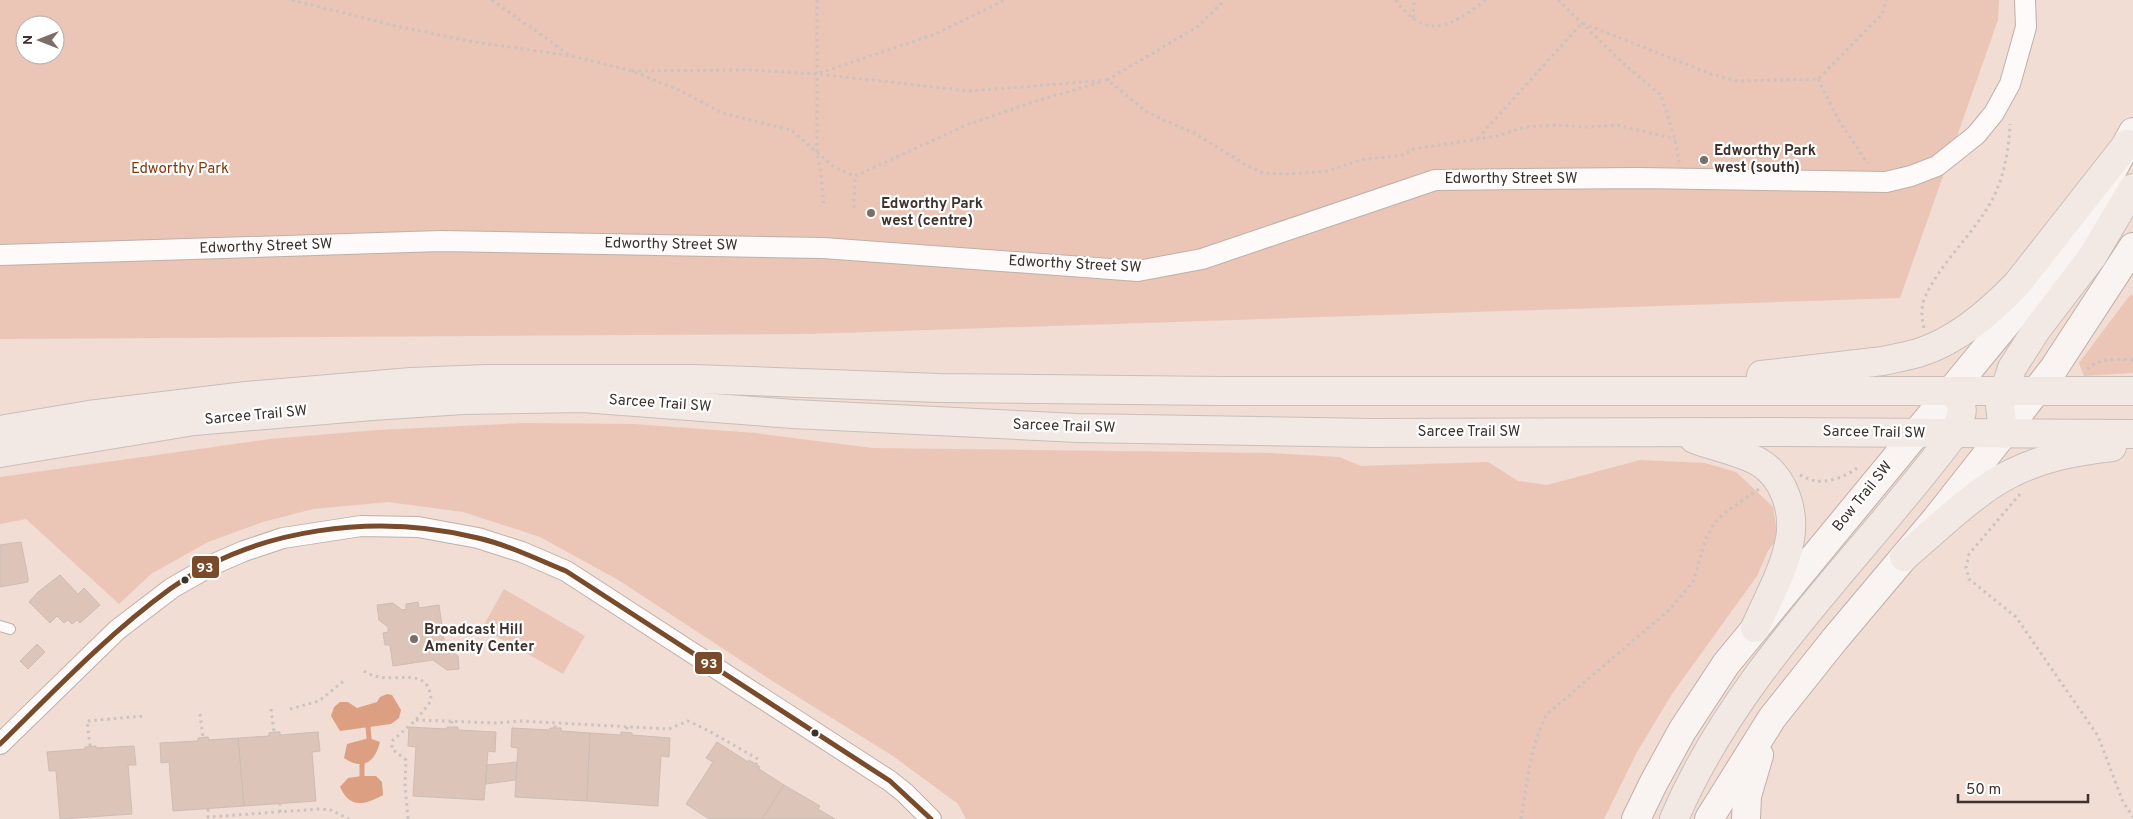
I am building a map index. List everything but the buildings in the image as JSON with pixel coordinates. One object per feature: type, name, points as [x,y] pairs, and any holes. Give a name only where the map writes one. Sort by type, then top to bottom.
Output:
[{"type":"highway","points":[[1683,390],[1749,376],[1883,361],[1918,353],[1938,344],[1976,322],[1999,303],[2017,284],[2130,138]]},
{"type":"highway","points":[[2003,434],[2000,405],[2012,368],[2037,329],[2092,256],[2133,188]]},
{"type":"highway","name":"Sarcee Trail SW","points":[[0,430],[89,415],[246,396],[411,382],[486,379],[694,378],[940,388],[1199,390],[2133,391]]},
{"type":"highway","points":[[1674,819],[1689,784],[1724,723],[1770,660],[1954,434],[1961,416],[1961,401],[1953,391]]},
{"type":"highway","name":"Sarcee Trail SW","points":[[0,453],[194,421],[454,401],[584,398],[802,414],[1077,428],[1276,432],[2133,434]]},
{"type":"highway","points":[[1676,432],[1748,456],[1761,463],[1777,477],[1784,491],[1789,507],[1791,538],[1786,556],[1756,628]]},
{"type":"highway","points":[[1904,557],[1987,488],[2011,473],[2056,456],[2133,445]]},
{"type":"main road","name":"Bow Trail SW","points":[[1636,819],[1682,731],[1726,664],[1914,433],[1953,391],[1969,368],[2026,300],[2074,235],[2097,199],[2130,138]]},
{"type":"main road","points":[[1709,819],[1772,718],[1904,557],[2054,368],[2133,247]]},
{"type":"main road","points":[[1746,819],[1747,796],[1772,718]]},
{"type":"street","name":"Edworthy Street SW","points":[[0,255],[441,241],[823,248],[1138,271],[1202,259],[1435,180],[1638,178],[1886,182],[1911,176],[1937,166],[1976,135],[1994,113],[2010,84],[2026,27],[2026,0]]},
{"type":"street","points":[[0,744],[117,630],[172,588],[193,575],[244,551],[298,535],[361,526],[418,527],[478,538],[522,552],[566,571],[720,669],[890,781],[931,819]]},
{"type":"path","points":[[292,0],[474,42],[572,56],[632,71],[681,91],[722,113],[791,130],[834,167],[855,176],[969,124],[1033,102],[1108,80],[1197,27],[1225,0]]},
{"type":"path","points":[[492,0],[572,56]]},
{"type":"path","points":[[817,0],[817,153],[824,207]]},
{"type":"path","points":[[818,74],[932,35],[1005,0]]},
{"type":"path","points":[[1396,0],[1421,24],[1442,26],[1454,22],[1486,0]]},
{"type":"path","points":[[1413,18],[1414,0]]},
{"type":"path","points":[[632,71],[751,70],[818,74],[969,91],[1108,80],[1148,113],[1194,133],[1246,165],[1263,173],[1289,174],[1327,171],[1361,160],[1404,154],[1413,149],[1496,136],[1525,127],[1618,126],[1675,139],[1661,95],[1626,66],[1558,0]]},
{"type":"path","points":[[1582,24],[1711,74],[1737,81],[1818,79],[1882,14],[1886,0]]},
{"type":"path","points":[[1477,139],[1582,24]]},
{"type":"path","points":[[1818,79],[1838,119],[1867,162],[1886,182]]},
{"type":"path","points":[[1924,330],[1921,317],[1926,294],[1984,213],[1997,189],[2010,145],[2010,119]]},
{"type":"path","points":[[854,208],[855,176]]},
{"type":"path","points":[[2087,368],[2108,358],[2133,360]]},
{"type":"path","points":[[1794,474],[1823,481],[1853,471],[1861,465]]},
{"type":"path","points":[[1521,819],[1536,741],[1547,714],[1668,611],[1693,582],[1706,538],[1713,525],[1723,514],[1761,488]]},
{"type":"path","points":[[2021,492],[1969,554],[1966,561],[1967,574],[1973,583],[2016,617],[2048,661],[2098,736],[2120,794],[2133,817]]},
{"type":"path","points":[[364,671],[376,677],[416,678],[427,684],[431,692],[431,701],[416,720],[392,741],[392,749],[406,760],[405,785],[408,819]]},
{"type":"path","points":[[290,709],[319,701],[346,679]]},
{"type":"path","points":[[271,709],[274,732]]},
{"type":"path","points":[[200,714],[203,738]]},
{"type":"path","points":[[90,746],[88,721],[144,716]]},
{"type":"path","points":[[416,720],[495,723],[521,720],[669,729],[688,721],[758,759],[756,764]]},
{"type":"path","points":[[452,721],[452,727]]},
{"type":"path","points":[[555,723],[555,728]]},
{"type":"path","points":[[627,727],[627,732]]},
{"type":"path","points":[[280,803],[280,812]]},
{"type":"path","points":[[208,809],[208,817],[320,808],[330,810],[349,819]]},
{"type":"green space","name":"Edworthy Park","points":[[0,0],[1999,0],[1998,20],[1900,298],[808,334],[0,339]]},
{"type":"green space","points":[[2130,295],[2133,296],[2133,373],[2084,376],[2079,363]]},
{"type":"green space","points":[[523,423],[634,424],[755,433],[872,448],[1270,453],[1339,457],[1361,466],[1488,462],[1518,481],[1547,485],[1640,460],[1705,463],[1736,472],[1773,507],[1778,538],[1768,551],[1757,576],[1672,694],[1637,752],[1604,819],[966,819],[958,804],[893,756],[774,682],[620,581],[540,537],[463,512],[388,502],[313,509],[263,522],[208,542],[151,574],[119,604],[26,519],[0,524],[0,477],[270,439],[378,430]]},
{"type":"green space","points":[[504,589],[585,636],[563,674],[482,628]]},
{"type":"shaded area","points":[[387,694],[392,695],[401,710],[399,718],[391,724],[340,731],[331,716],[334,707],[340,702],[348,702],[357,708],[377,702],[380,697]]},
{"type":"shaded area","points":[[369,738],[380,742],[375,755],[371,759],[362,764],[357,764],[344,758],[347,744]]},
{"type":"shaded area","points":[[376,776],[382,782],[383,795],[364,803],[353,802],[348,799],[340,787],[348,778]]},
{"type":"waterway","points":[[368,727],[369,738]]},
{"type":"waterway","points":[[362,763],[362,776]]},
{"type":"transit line","name":"93","points":[[0,744],[82,663],[147,606],[204,568],[240,551],[278,539],[318,531],[358,527],[399,527],[439,530],[500,544],[566,571],[890,781],[931,819]]},
{"type":"place","name":"Edworthy Park west (south)","points":[[1704,160]]},
{"type":"place","name":"Edworthy Park west (centre)","points":[[871,213]]},
{"type":"place","name":"Broadcast Hill Amenity Center","points":[[414,639]]}]
